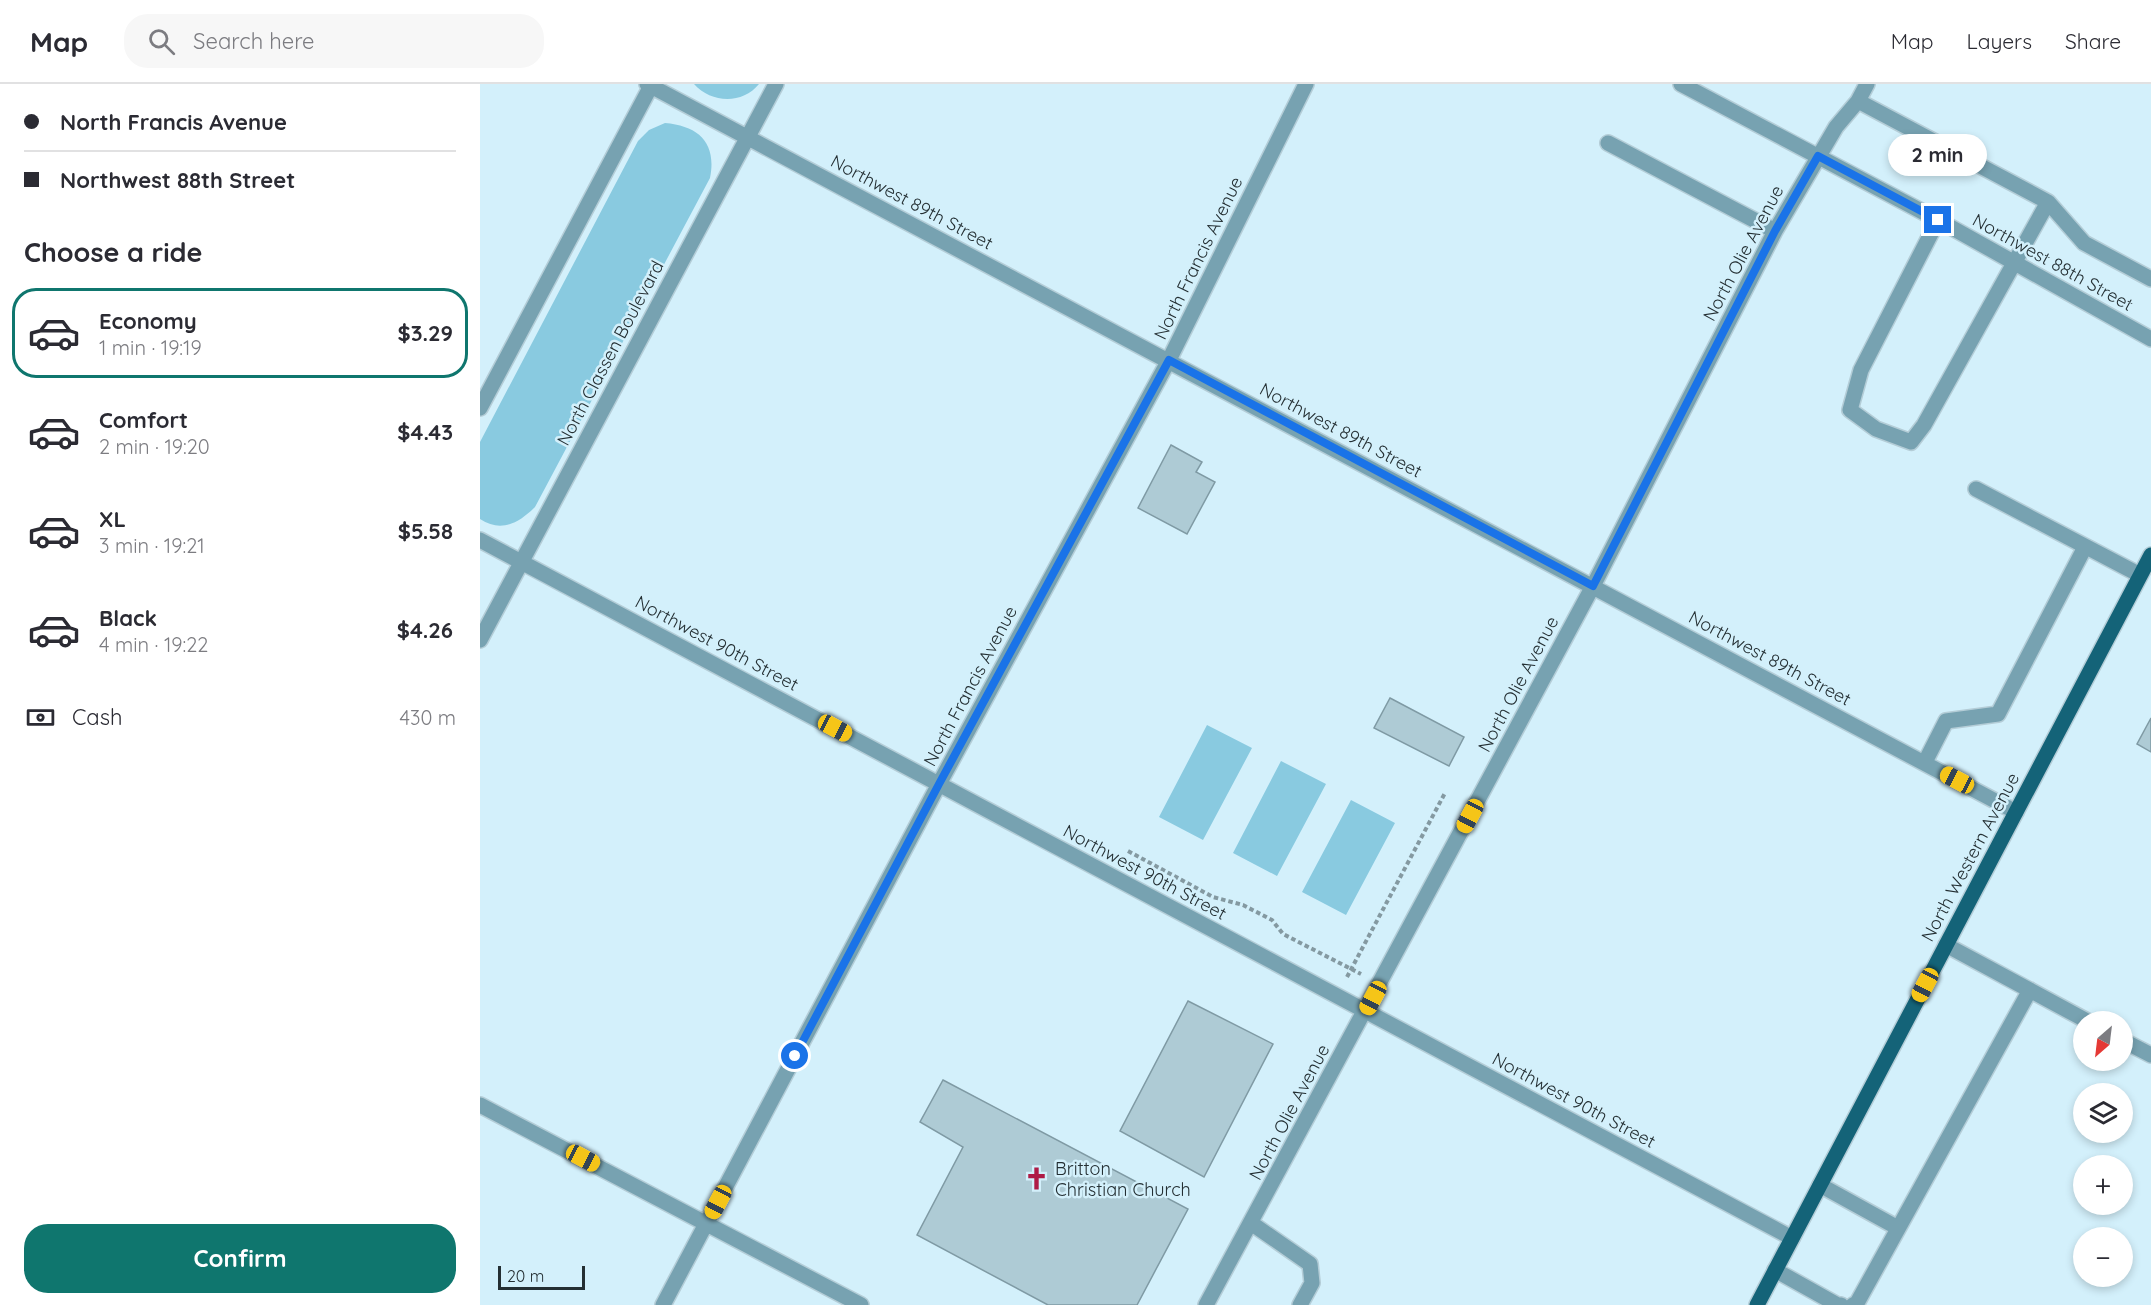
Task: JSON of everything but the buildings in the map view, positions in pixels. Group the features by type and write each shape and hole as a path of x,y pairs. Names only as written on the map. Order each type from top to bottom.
{"main road":[{"name":"North Western Avenue","path":"1757,1305 2151,555"}],"street":[{"name":"North Classen Boulevard","path":"480,640 776,84"},
{"name":"North Francis Avenue","path":"663,1305 939,784 1169,360 1306,84"},
{"name":"Northwest 88th Street","path":"1681,84 1938,220 2151,339"},
{"name":"North Olie Avenue","path":"1206,1305 1593,586 1775,231 1836,127 1858,101 1867,84"},
{"name":"Northwest 89th Street","path":"650,85 2016,812"},
{"path":"480,408 650,85"},
{"path":"1858,101 2048,202 2084,243 2151,279"},
{"path":"1608,143 1775,231"},
{"path":"1938,220 1861,370 1850,410 1876,429 1911,442 1924,425 2048,202"},
{"path":"1976,489 2140,575"},
{"name":"Northwest 90th Street","path":"480,540 1792,1238"},
{"path":"1925,762 1946,721 1998,714 2085,547"},
{"path":"1946,945 2073,1013"},
{"path":"1853,1305 1857,1303 2030,990"},
{"path":"2133,1046 2151,1055"},
{"path":"480,1105 861,1305"},
{"path":"1820,1185 1898,1228"},
{"path":"1251,1223 1310,1264 1312,1283 1300,1305"},
{"path":"1775,1270 1838,1305"}],"path":[{"path":"1337,996 1445,793"},
{"path":"1128,851 1213,897 1244,905 1272,920 1283,934 1380,984"}],"shaded area":[{"path":"694,84 759,84 744,96 726,99 709,95"},
{"path":"665,123 687,128 703,138 711,155 710,178 535,507 516,522 502,526 488,523 480,519 480,442 638,141 649,130"},
{"path":"1207,725 1252,748 1203,840 1159,817"},
{"path":"1281,761 1326,784 1277,876 1233,853"},
{"path":"1351,800 1395,823 1346,915 1302,892"}],"place":[{"name":"Britton Christian Church","path":"1037,1178"}],"route":[{"path":"795,1056 939,784 1169,360 1593,586 1775,231 1818,156 1938,220"}]}
